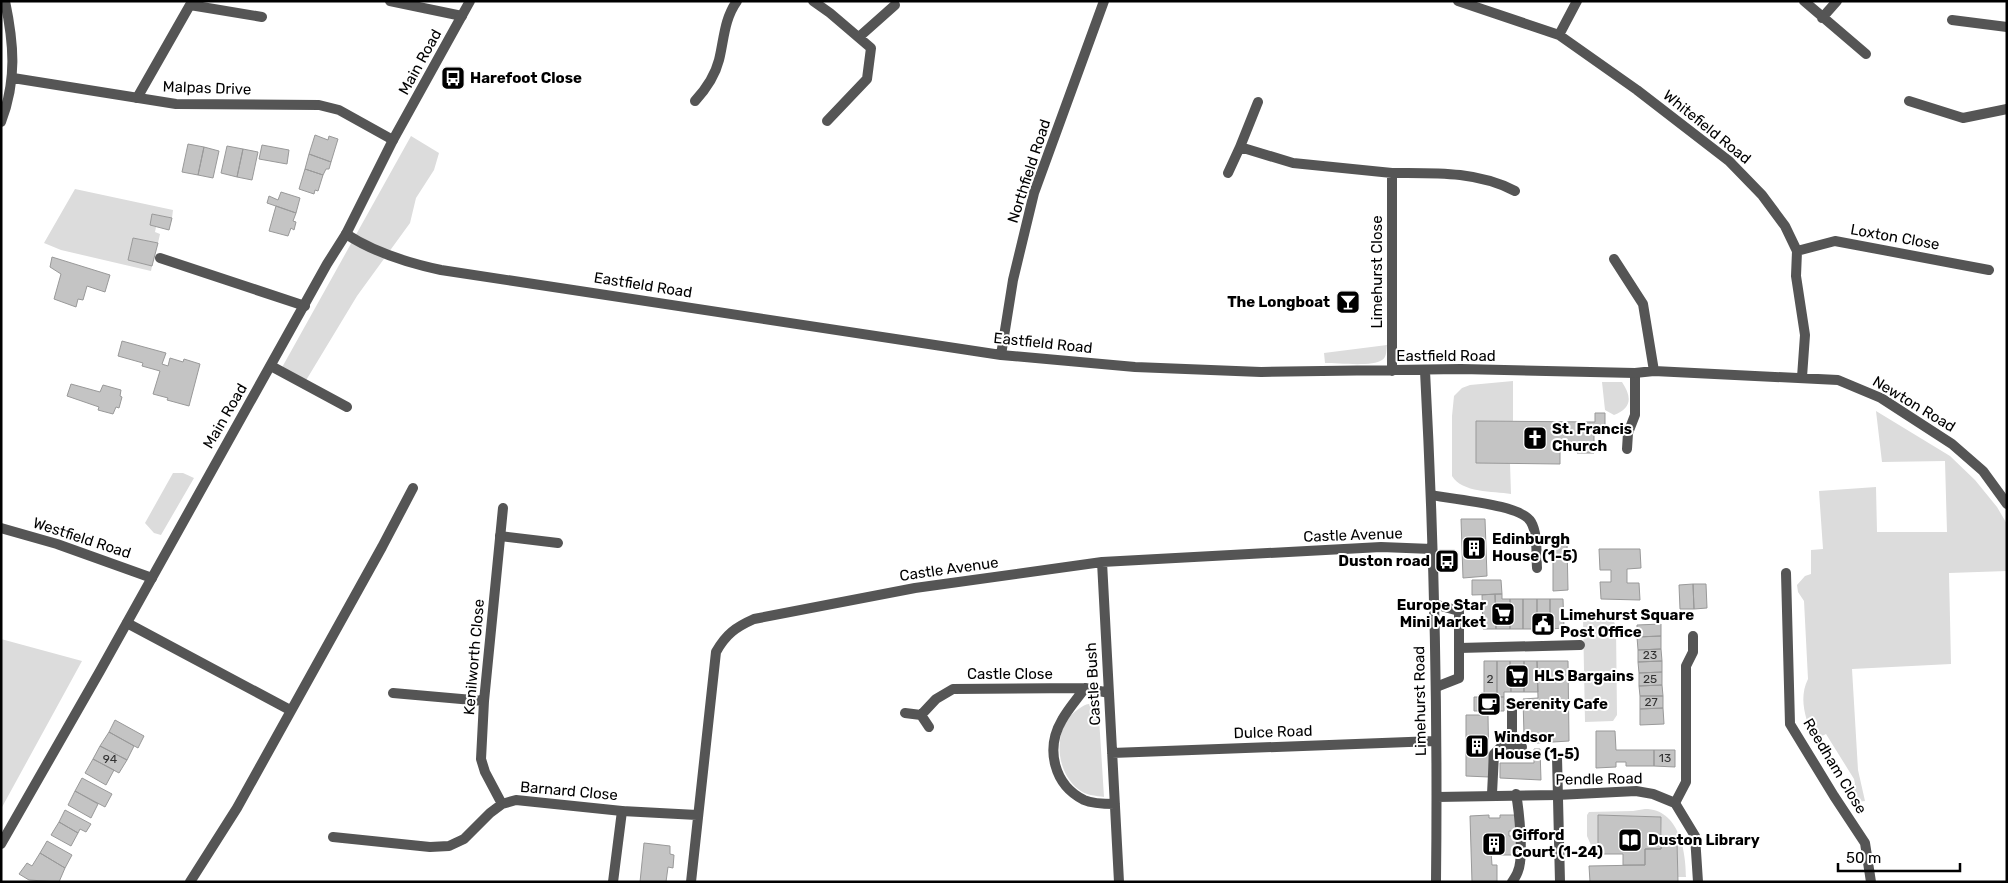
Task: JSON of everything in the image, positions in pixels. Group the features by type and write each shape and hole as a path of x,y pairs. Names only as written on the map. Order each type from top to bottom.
{"street":[{"path":"1,122 13,78 12,38 5,1"},
{"path":"390,1 462,16"},
{"name":"Main Road","path":"1,844 127,623 327,264 346,234 394,140 470,1"},
{"path":"695,101 712,79 718,62 724,26 737,1"},
{"path":"813,1 871,48 867,79 827,120"},
{"name":"Northfield Road","path":"1001,355 1013,280 1034,193 1104,1"},
{"name":"Whitefield Road","path":"1458,1 1558,35 1638,90 1729,161 1762,195 1785,226 1797,251 1796,276 1805,334 1802,377"},
{"path":"1558,35 1578,1"},
{"path":"1804,1 1866,54"},
{"path":"1822,18 1837,1"},
{"path":"137,98 190,5 262,17"},
{"path":"859,37 895,5"},
{"path":"1952,20 2007,27"},
{"name":"Malpas Drive","path":"13,78 176,104 319,105 339,110 394,140"},
{"path":"1909,101 1963,118 2007,109"},
{"path":"1228,173 1258,102"},
{"path":"1240,147 1293,163 1392,173 1436,173 1477,177 1498,183 1515,191"},
{"name":"Limehurst Close","path":"1392,173 1392,371"},
{"name":"Eastfield Road","path":"346,234 357,241 412,264 441,270 1001,355 1135,367 1261,372 1461,369 1635,373 1654,371 1750,376"},
{"name":"Loxton Close","path":"1797,251 1835,242 1989,270"},
{"path":"160,258 305,306"},
{"path":"1614,259 1643,304 1654,371"},
{"path":"271,366 347,407"},
{"name":"Limehurst Road","path":"1425,371 1432,495 1436,687 1436,882"},
{"path":"1628,449 1628,433 1635,415 1635,373"},
{"name":"Newton Road","path":"1750,376 1838,380 1881,398 1910,415 1952,444 1983,471 2007,504"},
{"path":"190,882 237,808 382,547 412,488"},
{"path":"1432,495 1518,511 1531,521 1535,534 1537,568"},
{"name":"Kenilworth Close","path":"502,804 485,772 481,759 484,701 503,508"},
{"name":"Westfield Road","path":"1,528 57,544 152,578"},
{"path":"500,536 558,543"},
{"name":"Castle Avenue","path":"694,881 697,814 716,652 723,638 735,627 754,619 915,588 1102,562 1381,547 1432,549"},
{"name":"Castle Bush","path":"1102,562 1119,882"},
{"name":"Reedham Close","path":"1786,573 1790,724 1865,843 1871,882"},
{"path":"1434,604 1459,611 1459,678 1436,687"},
{"path":"127,623 290,710"},
{"path":"1693,636 1693,652 1686,666 1686,782 1675,803 1695,836 1698,882"},
{"path":"1459,648 1580,646"},
{"name":"Castle Bush","path":"1085,688 1062,720 1055,738 1053,761 1061,779 1073,792 1086,801 1115,804"},
{"name":"Castle Close","path":"921,715 936,699 953,689 1085,688 1108,694"},
{"path":"393,693 484,701"},
{"path":"1492,794 1494,754 1502,747 1517,747 1512,705"},
{"path":"905,713 921,715 929,727"},
{"name":"Dulce Road","path":"1112,753 1435,741"},
{"path":"1557,757 1560,882"},
{"name":"Pendle Road","path":"1437,797 1636,790 1653,794 1675,803"},
{"path":"1512,882 1518,871 1520,859 1519,809 1516,794"},
{"name":"Barnard Close","path":"333,837 430,847 448,846 464,838 502,804 516,800 622,811 697,814"},
{"path":"614,882 622,811"}],"shaded area":[{"path":"411,136 439,153 434,170 416,198 410,223 357,296 305,382 280,371"},
{"path":"75,189 173,210 172,218 152,214 150,225 156,227 155,232 160,234 158,243 133,238 128,260 152,266 151,271 61,250 44,243"},
{"path":"1387,345 1385,357 1378,362 1363,364 1325,363 1324,353"},
{"path":"1513,381 1513,421 1476,422 1476,463 1510,463 1511,494 1463,486 1452,476 1454,396 1462,388 1470,385"},
{"path":"1602,382 1622,382 1629,397 1624,409 1614,415 1605,410"},
{"path":"1876,411 1950,456 1975,480 1997,507 2007,524 2007,571 1949,573 1951,664 1852,669 1858,770 1865,801 1857,802 1849,791 1855,784 1854,779 1826,734 1814,740 1808,725 1803,702 1808,679 1804,601 1798,592 1797,585 1805,576 1811,574 1811,550 1823,549 1819,491 1876,487 1877,532 1947,532 1945,461 1882,462"},
{"path":"173,473 183,473 194,478 161,535 154,533 145,523"},
{"path":"1583,618 1612,618 1616,626 1617,715 1613,721 1585,722"},
{"path":"1,639 82,661 1,809"},
{"path":"1098,702 1104,797 1084,793 1070,781 1064,771 1060,748 1064,725 1071,716 1080,708"},
{"path":"1645,809 1657,811 1666,816 1673,824 1682,844 1686,877 1678,877 1677,842 1662,842 1661,817 1598,815 1598,854 1594,852 1587,836 1587,815 1589,812"}],"building":[{"path":"315,135 328,140 329,136 338,139 331,162 309,154"},
{"path":"188,144 204,147 198,175 182,172"},
{"path":"262,145 289,150 287,164 259,159"},
{"path":"227,146 243,149 237,177 221,173"},
{"path":"204,147 219,151 213,178 198,175"},
{"path":"243,149 258,152 252,180 237,177"},
{"path":"309,154 331,162 329,169 326,169 323,175 305,169"},
{"path":"305,169 323,175 318,191 315,190 314,194 299,189"},
{"path":"281,192 300,198 296,213 267,203 269,196 278,200"},
{"path":"276,206 296,213 293,221 296,222 294,230 291,228 288,236 269,231"},
{"path":"152,214 172,218 169,230 150,225"},
{"path":"133,238 158,243 152,266 128,260"},
{"path":"52,257 110,275 105,292 87,286 83,300 78,299 76,307 54,299 61,274 50,267"},
{"path":"122,341 166,353 162,364 168,366 170,358 183,362 184,359 200,364 189,406 153,394 160,371 142,366 143,363 118,356"},
{"path":"71,384 100,392 103,385 121,390 120,396 122,397 119,408 116,407 113,414 98,410 99,407 67,396"},
{"name":"St. Francis Church","path":"1595,413 1605,413 1605,429 1594,429 1594,453 1577,453 1577,448 1560,447 1560,464 1476,463 1476,421 1595,422"},
{"name":"Edinburgh House (1-5)","path":"1461,519 1485,519 1487,576 1463,578"},
{"path":"1553,543 1567,543 1568,590 1553,591"},
{"path":"1599,549 1640,549 1641,568 1627,569 1627,583 1639,583 1640,600 1601,599 1600,582 1611,582 1611,570 1600,570"},
{"path":"1472,580 1501,580 1502,594 1472,595"},
{"path":"1693,584 1694,609 1680,609 1679,585"},
{"path":"1693,584 1706,584 1707,608 1694,609"},
{"path":"1495,594 1496,629 1483,629 1482,595"},
{"name":"Europe Star Mini Market","path":"1495,594 1502,594 1502,599 1510,599 1510,629 1496,629"},
{"path":"1510,599 1523,599 1523,629 1510,629"},
{"path":"1523,599 1537,599 1537,629 1523,629"},
{"path":"1537,599 1550,599 1550,629 1537,629"},
{"path":"1550,599 1563,599 1564,628 1550,629"},
{"path":"1661,624 1661,636 1637,637 1637,625"},
{"path":"1661,636 1661,649 1638,650 1637,637"},
{"path":"1661,649 1662,661 1638,662 1638,650"},
{"path":"1484,661 1497,661 1497,697 1484,697"},
{"path":"1497,661 1510,661 1511,692 1504,692 1504,697 1497,697"},
{"name":"HLS Bargains","path":"1510,661 1524,661 1524,692 1511,692"},
{"path":"1524,661 1537,661 1538,692 1524,692"},
{"path":"1537,661 1568,661 1569,741 1537,743 1537,734 1524,735 1523,699 1538,698"},
{"path":"1662,661 1662,672 1639,673 1638,662"},
{"path":"1662,672 1662,685 1639,686 1639,673"},
{"path":"1662,685 1663,696 1640,696 1639,686"},
{"path":"1640,696 1663,696 1663,708 1640,709"},
{"name":"Serenity Cafe","path":"1474,697 1504,697 1504,711 1474,711"},
{"path":"1663,708 1664,724 1640,725 1640,709"},
{"name":"Windsor House (1-5)","path":"1466,715 1488,715 1489,777 1466,776"},
{"path":"115,720 144,736 138,748 109,732"},
{"path":"1596,731 1615,731 1616,750 1654,750 1654,766 1626,766 1626,762 1616,762 1616,767 1596,768"},
{"path":"109,732 134,746 127,760 100,746"},
{"path":"100,746 127,760 119,773 93,759"},
{"path":"1534,749 1540,749 1541,780 1500,778 1500,763 1534,763"},
{"path":"1654,750 1675,750 1675,767 1654,766"},
{"path":"93,759 114,770 106,785 85,773"},
{"path":"82,778 112,794 105,807 75,791"},
{"path":"75,791 98,804 91,818 68,805"},
{"path":"65,810 91,824 86,832 80,829 78,833 59,822"},
{"name":"Gifford Court (1-24)","path":"1489,815 1489,818 1500,818 1500,815 1516,815 1516,831 1509,831 1509,836 1517,836 1518,855 1501,855 1501,851 1491,851 1492,865 1497,865 1497,882 1472,882 1470,816"},
{"name":"Duston Library","path":"1598,815 1661,817 1661,849 1645,849 1645,865 1623,865 1623,854 1598,854"},
{"path":"59,822 78,833 71,846 51,835"},
{"path":"47,841 72,855 65,868 40,853"},
{"path":"1662,842 1677,842 1678,882 1590,882 1589,866 1645,865 1645,849 1661,849"},
{"path":"644,843 670,846 670,854 674,855 673,868 668,867 666,882 640,882"},
{"path":"40,853 65,868 59,882 29,880 19,874 27,863 32,866"}],"place":[{"name":"Harefoot Close","path":"453,78"},
{"name":"The Longboat","path":"1348,302"},
{"name":"St. Francis Church","path":"1535,438"},
{"name":"Edinburgh House (1-5)","path":"1474,548"},
{"name":"Duston road","path":"1447,561"},
{"name":"Europe Star Mini Market","path":"1503,614"},
{"name":"Limehurst Square Post Office","path":"1543,624"},
{"name":"HLS Bargains","path":"1517,676"},
{"name":"Serenity Cafe","path":"1489,704"},
{"name":"Windsor House (1-5)","path":"1477,746"},
{"name":"Duston Library","path":"1630,840"},
{"name":"Gifford Court (1-24)","path":"1494,844"}]}
